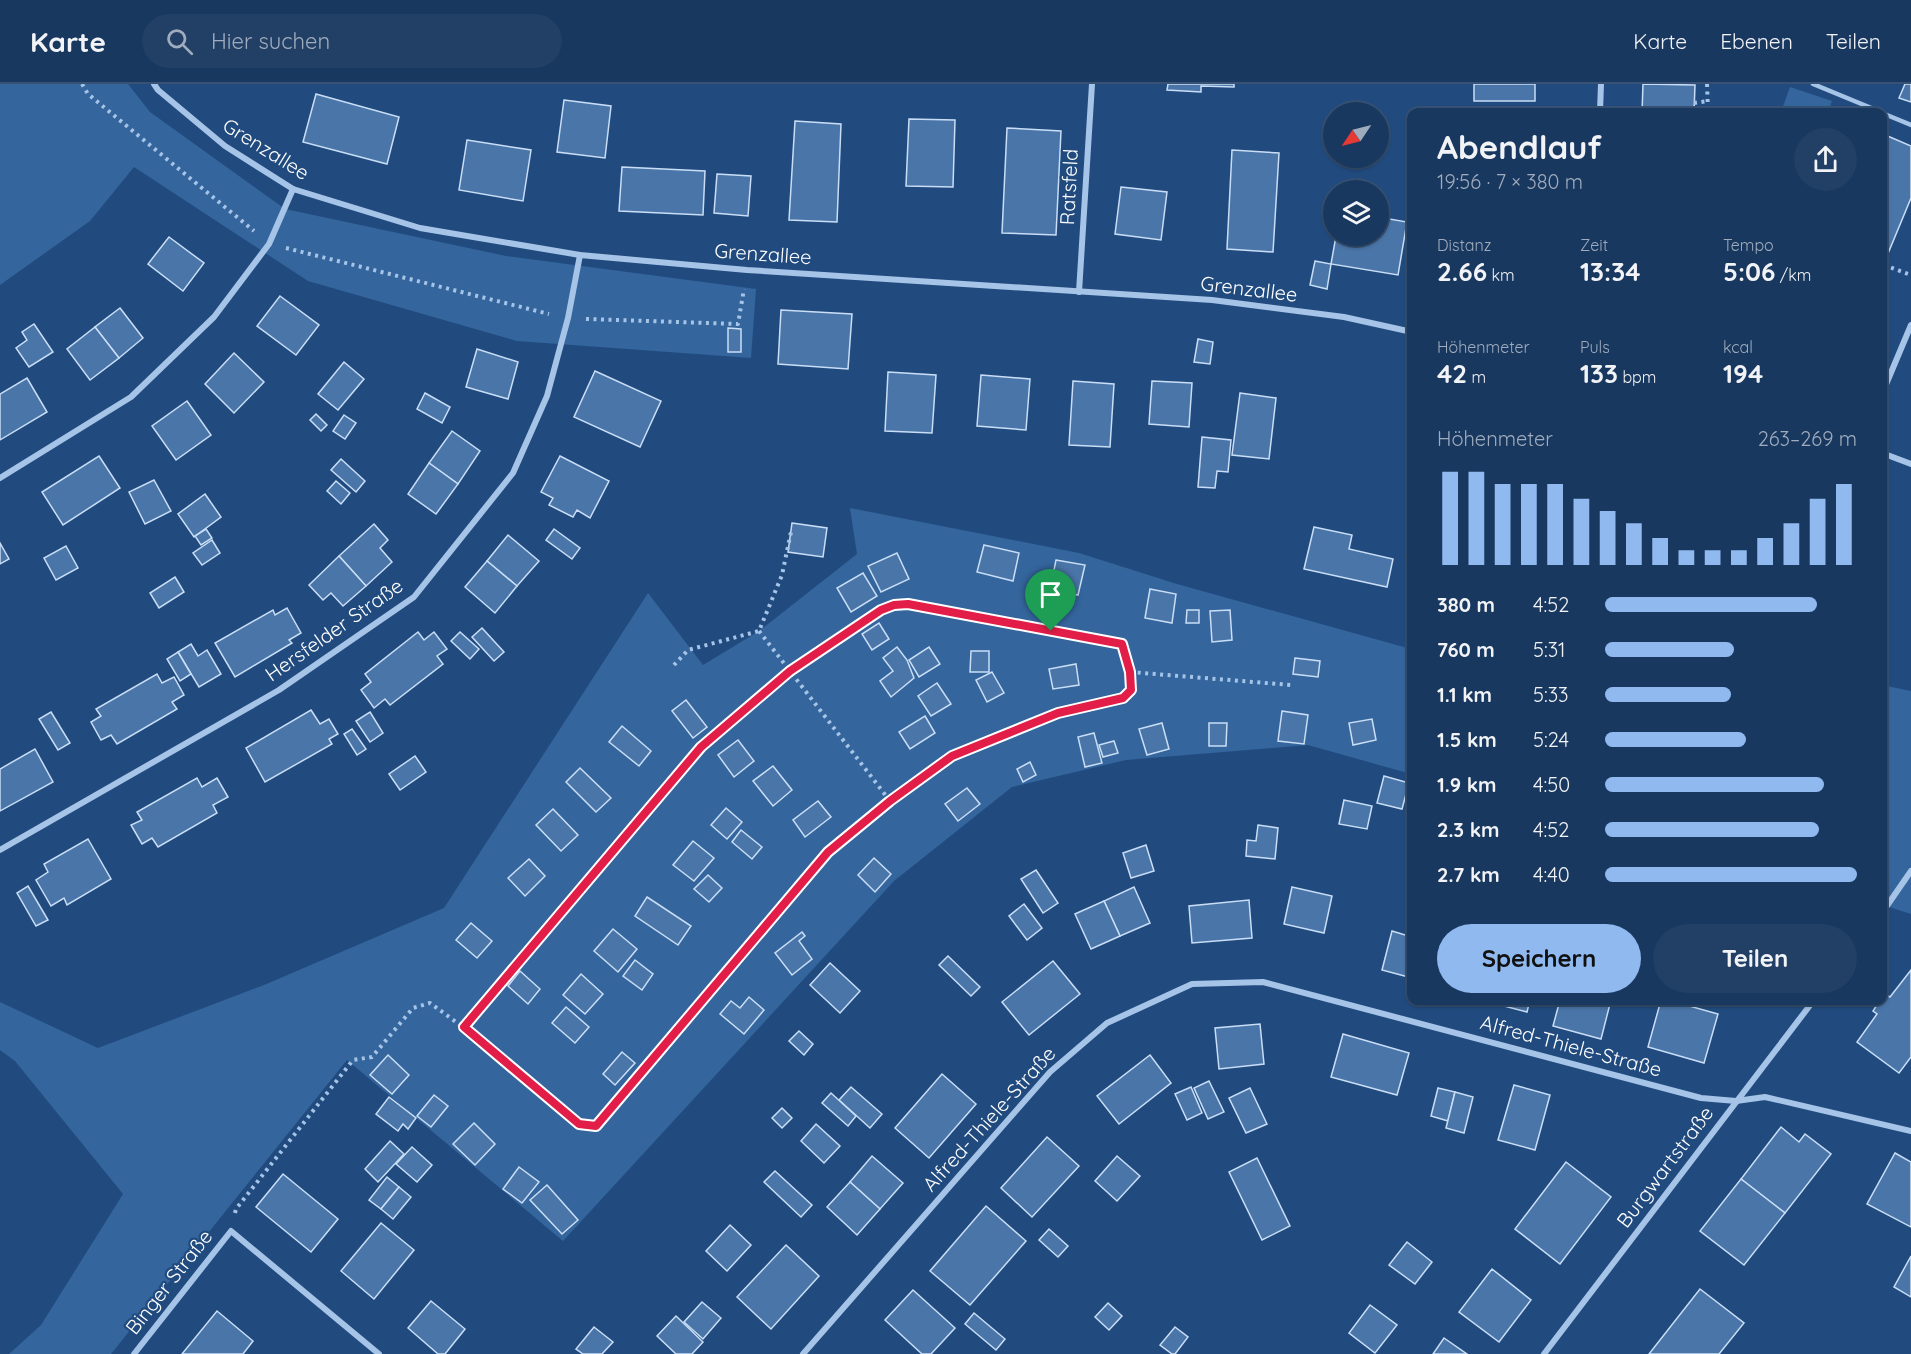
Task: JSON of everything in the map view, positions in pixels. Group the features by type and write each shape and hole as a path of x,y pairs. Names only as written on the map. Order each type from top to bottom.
{"street":[{"name":"Grenzallee","path":"154,84 225,146 293,189 420,228 580,255 747,270 1212,300 1344,317 1407,331"},
{"name":"Ratsfeld","path":"1079,292 1092,84"},
{"path":"1600,108 1601,84"},
{"path":"0,478 131,397 214,317 269,244 293,189"},
{"name":"Hersfelder Straße","path":"0,850 279,690 414,597 513,473 547,396 568,318 580,255"},
{"path":"1887,382 1911,325"},
{"path":"1887,455 1911,464"},
{"path":"1887,907 1911,871"},
{"name":"Alfred-Thiele-Straße","path":"803,1354 1050,1072 1107,1023 1192,984 1263,982 1701,1098 1736,1101 1765,1097 1911,1131"},
{"name":"Burgwartstraße","path":"1544,1354 1810,1005"},
{"path":"231,1231 379,1354"},
{"name":"Binger Straße","path":"134,1354 231,1231"}],"lane":[{"path":"1813,84 1870,108"},
{"path":"1887,115 1911,125"}],"path":[{"path":"82,84 88,94 269,244 568,318 738,324 747,270"},
{"path":"1707,84 1708,108"},
{"path":"1694,103 1708,101"},
{"path":"1887,266 1911,275"},
{"path":"759,632 782,575 791,532"},
{"path":"231,1231 236,1209 353,1060 372,1058 412,1008 430,1003 464,1027 579,1124 596,1126 828,852 890,801 952,756 1058,713 1123,698 1131,690 1130,672 1122,644 908,604 894,605 881,610 790,671 701,747 464,1027"},
{"path":"674,664 688,650 759,632"},
{"path":"759,632 890,801"},
{"path":"1130,672 1291,685"}],"shaded area":[{"path":"0,84 128,84 150,112 285,209 506,256 756,289 751,358 517,341 308,281 134,167 90,221 0,285"},
{"path":"1790,87 1832,101 1829,108 1782,108"},
{"path":"850,508 1079,553 1177,584 1407,648 1407,773 1308,745 1126,760 1012,787 894,881 563,1241 347,1060 111,1354 9,1354 41,1325 123,1194 15,1061 0,1050 0,1002 98,1048 264,985 444,908 648,593 703,665 759,631 857,554"},
{"path":"1887,686 1911,691 1911,914 1887,906"}],"building":[{"path":"1168,84 1234,84 1234,87 1201,86 1201,92 1167,90"},
{"path":"1474,84 1535,84 1535,101 1474,101"},
{"path":"1643,84 1695,85 1694,108 1642,108"},
{"path":"1905,84 1911,84 1911,102 1899,98"},
{"path":"316,94 399,117 387,164 303,142"},
{"path":"564,100 611,106 605,158 557,152"},
{"path":"909,119 955,120 953,187 906,186"},
{"path":"795,121 841,124 837,222 789,220"},
{"path":"1007,128 1061,131 1056,235 1002,233"},
{"path":"1887,136 1911,146 1911,198 1887,256"},
{"path":"467,140 531,150 523,201 459,190"},
{"path":"1232,150 1279,153 1273,252 1227,249"},
{"path":"622,167 705,171 703,215 619,211"},
{"path":"717,174 751,176 748,216 714,213"},
{"path":"1121,187 1167,192 1161,240 1115,234"},
{"path":"1389,219 1407,222 1398,275 1331,264 1334,246 1389,246"},
{"path":"169,237 204,263 183,291 148,264"},
{"path":"1315,261 1331,264 1327,289 1310,285"},
{"path":"280,296 319,325 296,355 257,326"},
{"path":"120,308 143,338 119,358 95,327"},
{"path":"781,310 852,314 848,369 778,364"},
{"path":"34,324 53,352 29,367 16,348 27,340 22,332"},
{"path":"95,327 119,358 90,380 67,349"},
{"path":"728,328 741,329 741,352 728,352"},
{"path":"1198,339 1213,342 1210,364 1194,362"},
{"path":"477,349 518,362 508,399 466,387"},
{"path":"234,353 264,382 234,413 205,384"},
{"path":"344,362 364,379 338,410 318,394"},
{"path":"595,371 661,401 640,447 574,417"},
{"path":"888,372 936,375 932,433 885,431"},
{"path":"981,375 1030,379 1026,430 977,426"},
{"path":"27,378 47,412 0,440 0,394"},
{"path":"1073,381 1114,384 1110,447 1069,445"},
{"path":"1152,381 1192,383 1189,427 1149,424"},
{"path":"425,393 450,407 442,423 417,409"},
{"path":"1240,393 1276,398 1269,459 1232,455"},
{"path":"187,401 211,435 176,460 152,426"},
{"path":"316,414 327,425 321,431 310,420"},
{"path":"344,415 356,423 345,439 333,431"},
{"path":"452,431 480,451 458,484 429,463"},
{"path":"1202,437 1231,440 1228,472 1217,471 1215,488 1198,487"},
{"path":"99,456 120,488 63,525 42,492"},
{"path":"560,456 609,481 590,518 577,510 573,517 549,505 553,498 541,492"},
{"path":"341,459 365,481 356,492 331,470"},
{"path":"429,463 458,484 436,514 408,494"},
{"path":"154,480 171,511 145,524 129,492"},
{"path":"336,481 350,493 341,504 327,491"},
{"path":"205,494 221,517 194,537 178,514"},
{"path":"792,523 827,528 823,557 788,552"},
{"path":"374,524 388,540 380,548 392,562 366,586 339,556"},
{"path":"1314,527 1352,535 1349,549 1393,559 1387,587 1304,569"},
{"path":"206,529 212,538 201,545 195,536"},
{"path":"554,529 580,548 572,559 546,540"},
{"path":"508,535 539,561 517,586 487,561"},
{"path":"212,540 220,553 202,565 193,553"},
{"path":"0,543 9,559 0,564"},
{"path":"984,545 1019,553 1013,581 977,572"},
{"path":"66,546 78,568 56,580 44,558"},
{"path":"897,553 909,579 881,592 868,566"},
{"path":"339,556 366,586 343,606 331,593 323,600 309,585"},
{"path":"1056,560 1085,565 1078,595 1050,589"},
{"path":"487,561 517,586 495,613 465,587"},
{"path":"863,573 877,596 851,612 837,588"},
{"path":"175,577 184,592 159,608 150,593"},
{"path":"1150,589 1176,594 1172,623 1145,618"},
{"path":"287,608 301,633 289,640 292,643 235,677 215,643 273,610 275,615"},
{"path":"1187,610 1199,610 1199,623 1186,623"},
{"path":"1230,610 1232,640 1212,642 1210,611"},
{"path":"879,623 889,639 872,650 862,634"},
{"path":"482,628 504,652 494,661 472,637"},
{"path":"418,632 424,640 434,632 447,649 437,656 443,664 390,705 385,699 374,708 361,690 371,682 365,674"},
{"path":"460,632 479,649 470,659 451,641"},
{"path":"191,644 198,656 207,650 221,674 199,687 178,652"},
{"path":"897,647 907,660 914,678 891,697 880,681 893,671 883,658"},
{"path":"929,647 940,664 919,677 909,660"},
{"path":"971,651 989,651 989,672 970,672"},
{"path":"178,652 191,674 180,681 167,659"},
{"path":"1295,658 1320,661 1318,677 1293,674"},
{"path":"1076,664 1079,685 1053,689 1049,669"},
{"path":"992,672 1004,693 987,702 976,680"},
{"path":"157,674 162,683 174,677 184,695 172,702 177,709 117,744 111,735 101,740 91,722 101,716 96,709"},
{"path":"937,683 951,704 931,716 918,696"},
{"path":"686,700 707,727 693,738 672,711"},
{"path":"311,710 320,724 329,719 338,734 329,739 332,744 265,782 246,748"},
{"path":"1282,711 1308,715 1304,744 1278,741"},
{"path":"51,712 70,743 58,750 39,719"},
{"path":"370,712 383,733 370,742 356,721"},
{"path":"925,716 935,733 910,749 899,732"},
{"path":"1372,719 1376,740 1353,745 1349,723"},
{"path":"1162,723 1169,749 1147,755 1139,729"},
{"path":"1209,723 1227,723 1226,746 1209,746"},
{"path":"622,726 651,751 639,766 609,742"},
{"path":"352,729 366,749 357,755 344,734"},
{"path":"1094,733 1102,763 1085,767 1078,737"},
{"path":"738,740 754,761 734,777 718,755"},
{"path":"1114,741 1118,753 1103,757 1099,745"},
{"path":"35,749 53,782 0,811 0,769"},
{"path":"415,756 426,772 400,790 389,774"},
{"path":"1030,762 1036,775 1023,782 1017,769"},
{"path":"773,766 792,790 773,806 753,781"},
{"path":"580,768 611,798 596,812 566,782"},
{"path":"1384,776 1407,782 1402,809 1377,803"},
{"path":"197,778 202,787 217,778 228,797 213,805 217,813 158,847 152,838 142,844 131,825 142,820 137,812"},
{"path":"967,788 980,804 958,821 945,804"},
{"path":"1344,800 1372,806 1367,829 1339,824"},
{"path":"818,801 831,817 805,837 793,820"},
{"path":"726,808 742,822 727,839 711,825"},
{"path":"553,809 578,835 561,851 536,825"},
{"path":"1258,825 1278,828 1275,859 1246,856 1247,840 1256,841"},
{"path":"741,830 762,847 752,859 732,842"},
{"path":"88,839 111,879 67,905 64,898 51,906 36,880 48,872 44,864"},
{"path":"693,841 714,858 694,881 673,865"},
{"path":"1146,845 1154,871 1131,878 1123,853"},
{"path":"874,858 891,874 875,892 858,875"},
{"path":"529,859 545,876 525,896 508,878"},
{"path":"1036,870 1058,903 1043,913 1021,879"},
{"path":"708,875 722,888 709,902 694,889"},
{"path":"28,886 48,920 36,926 17,893"},
{"path":"1134,887 1150,923 1120,936 1104,901"},
{"path":"1292,887 1332,896 1324,933 1284,924"},
{"path":"647,897 691,926 678,945 635,916"},
{"path":"1249,900 1252,938 1192,943 1189,906"},
{"path":"1104,901 1120,936 1091,949 1075,914"},
{"path":"1024,904 1042,928 1027,940 1009,916"},
{"path":"471,923 492,941 477,958 456,940"},
{"path":"613,929 637,949 618,972 594,951"},
{"path":"1392,931 1407,936 1407,977 1382,970"},
{"path":"802,932 805,936 799,941 812,959 792,975 775,953"},
{"path":"948,956 980,987 971,996 939,965"},
{"path":"635,960 653,974 642,990 623,976"},
{"path":"1053,961 1080,994 1029,1035 1002,1002"},
{"path":"830,963 860,991 840,1013 810,985"},
{"path":"1911,970 1911,1057 1899,1073 1857,1042 1877,1014 1873,1011 1877,1005 1887,1005 1887,995 1890,997"},
{"path":"520,971 540,989 528,1004 508,986"},
{"path":"581,974 603,994 585,1014 563,995"},
{"path":"749,997 764,1010 744,1034 720,1014 731,1001 740,1008"},
{"path":"1500,1005 1529,1005 1527,1012"},
{"path":"1559,1005 1610,1005 1601,1039 1553,1026"},
{"path":"1660,1005 1686,1005 1718,1014 1704,1063 1648,1047"},
{"path":"566,1007 589,1027 575,1043 552,1023"},
{"path":"1260,1024 1264,1064 1219,1069 1215,1028"},
{"path":"799,1031 813,1044 804,1055 789,1041"},
{"path":"1343,1034 1409,1053 1397,1095 1331,1077"},
{"path":"622,1052 635,1063 615,1085 603,1074"},
{"path":"388,1055 409,1075 392,1094 370,1075"},
{"path":"1150,1055 1171,1083 1119,1124 1097,1096"},
{"path":"942,1074 976,1104 929,1158 895,1128"},
{"path":"1209,1081 1224,1112 1208,1119 1194,1088"},
{"path":"1514,1085 1550,1095 1535,1150 1498,1140"},
{"path":"851,1087 882,1114 870,1128 839,1100"},
{"path":"1191,1087 1202,1113 1187,1120 1175,1094"},
{"path":"1250,1088 1267,1124 1246,1133 1229,1098"},
{"path":"1438,1088 1455,1092 1448,1121 1431,1116"},
{"path":"1455,1092 1473,1097 1464,1133 1446,1128"},
{"path":"831,1093 856,1116 848,1126 822,1103"},
{"path":"434,1095 448,1106 431,1127 417,1116"},
{"path":"389,1097 416,1118 408,1129 403,1124 398,1131 376,1114"},
{"path":"782,1108 792,1118 782,1128 772,1118"},
{"path":"474,1123 495,1144 475,1165 453,1144"},
{"path":"816,1124 840,1146 824,1163 801,1141"},
{"path":"1781,1127 1799,1142 1805,1134 1831,1154 1785,1213 1741,1179"},
{"path":"1047,1137 1079,1166 1032,1217 1001,1188"},
{"path":"390,1141 404,1154 378,1182 365,1169"},
{"path":"412,1147 432,1165 417,1182 396,1164"},
{"path":"1895,1153 1911,1162 1911,1227 1867,1204"},
{"path":"872,1156 903,1183 880,1209 850,1182"},
{"path":"1117,1156 1140,1176 1117,1201 1095,1181"},
{"path":"1257,1158 1290,1226 1262,1240 1229,1172"},
{"path":"1566,1162 1611,1197 1560,1264 1515,1229"},
{"path":"519,1167 539,1182 522,1203 503,1189"},
{"path":"775,1171 812,1205 801,1217 764,1182"},
{"path":"283,1174 338,1219 311,1252 256,1207"},
{"path":"387,1177 399,1187 381,1209 369,1200"},
{"path":"1741,1179 1785,1213 1744,1265 1700,1231"},
{"path":"850,1182 880,1209 857,1235 827,1207"},
{"path":"547,1185 578,1220 562,1234 530,1200"},
{"path":"399,1187 411,1197 393,1219 381,1209"},
{"path":"986,1206 1026,1241 970,1305 930,1271"},
{"path":"381,1223 414,1250 374,1299 341,1271"},
{"path":"730,1225 751,1245 727,1271 706,1251"},
{"path":"1049,1229 1068,1246 1058,1257 1039,1240"},
{"path":"1407,1242 1432,1262 1415,1284 1389,1265"},
{"path":"786,1245 819,1276 771,1329 737,1297"},
{"path":"1911,1256 1911,1297 1894,1287"},
{"path":"1492,1269 1531,1300 1499,1342 1459,1312"},
{"path":"1700,1289 1744,1323 1719,1354 1649,1354"},
{"path":"913,1290 955,1328 931,1354 922,1354 885,1320"},
{"path":"431,1301 465,1329 445,1354 438,1354 408,1328"},
{"path":"702,1302 721,1318 703,1339 684,1322"},
{"path":"1108,1303 1122,1316 1109,1330 1095,1317"},
{"path":"1370,1305 1397,1325 1375,1353 1349,1333"},
{"path":"217,1311 253,1341 243,1354 182,1354"},
{"path":"974,1313 1005,1339 996,1350 965,1324"},
{"path":"676,1316 703,1342 692,1354 676,1354 657,1336"},
{"path":"594,1327 613,1342 602,1354 583,1354 576,1349"},
{"path":"1175,1327 1188,1337 1175,1354 1172,1354 1160,1345"},
{"path":"1444,1338 1467,1354 1433,1354"}],"route":[{"path":"908,604 1051,631 1122,644 1130,672 1131,690 1123,698 1058,713 952,756 890,801 828,852 596,1126 579,1124 464,1027 701,747 790,671 881,610 894,605 908,604"}]}
